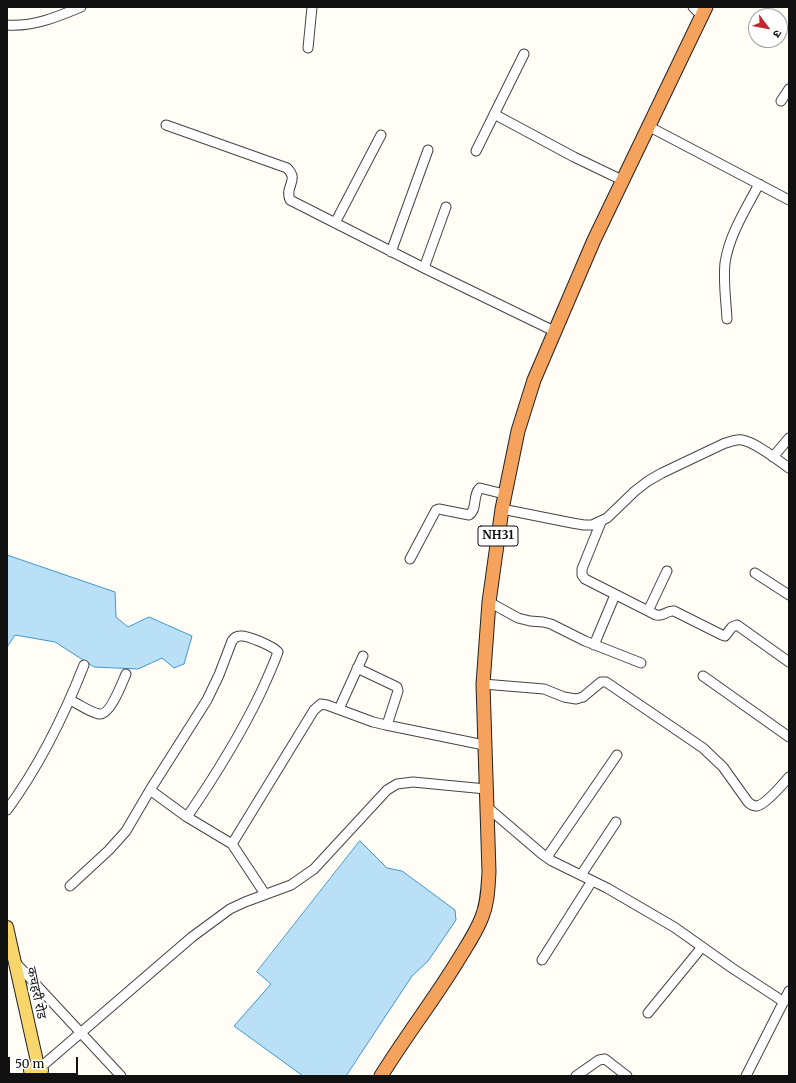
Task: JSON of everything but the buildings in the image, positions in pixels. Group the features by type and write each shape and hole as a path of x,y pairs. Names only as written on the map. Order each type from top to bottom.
{"highway":[{"name":"NH31","path":"381,1076 398,1048 448,976 475,932 482,916 488,892 489,872 483,684 489,602 504,494 518,431 534,380 554,331 622,180 648,126 662,102 704,12"}],"main road":[{"name":"कचहरी रोड","path":"7,929 38,1071"}],"street":[{"path":"7,25 30,25 51,19 81,7"},
{"path":"308,48 312,7"},
{"path":"693,7 704,12"},
{"path":"476,151 524,54"},
{"path":"781,101 789,89"},
{"path":"494,114 574,157 622,180"},
{"path":"166,125 287,168 292,172 293,177 288,195 290,200 391,252 554,331"},
{"path":"648,126 789,200"},
{"path":"335,223 381,135"},
{"path":"391,252 428,150"},
{"path":"727,319 724,277 728,251 735,230 759,184"},
{"path":"424,268 446,207"},
{"path":"773,457 789,438"},
{"path":"502,509 584,525 592,525 607,518 635,491 662,473 723,444 741,440 750,442 789,468"},
{"path":"410,559 436,510 439,509 469,515 473,510 476,492 480,488 504,494"},
{"path":"601,522 582,569 582,575 585,579 660,616 671,610 725,636 734,625 737,625 789,662"},
{"path":"648,611 667,571"},
{"path":"755,573 789,595"},
{"path":"594,645 615,595"},
{"path":"489,602 518,618 551,624 594,645 641,663"},
{"path":"70,886 118,841 207,700 235,637 241,636 275,649 278,652 276,657 240,735 188,817"},
{"path":"339,709 363,656"},
{"path":"7,810 41,758 70,700 84,665"},
{"path":"357,668 397,687 398,691 387,725"},
{"path":"70,700 93,712 100,714 104,713 112,703 126,674"},
{"path":"703,676 789,736"},
{"path":"483,684 544,688 564,697 576,699 589,693 601,682 606,682 703,748 723,767 748,802 752,805 758,806 764,802 789,777"},
{"path":"232,844 314,710 321,704 328,705 373,722 484,745"},
{"path":"547,857 617,755"},
{"path":"38,1071 81,1032 214,920 230,909 291,885 314,869 387,790 397,784 413,782 486,789"},
{"path":"150,790 188,817 232,844 265,894"},
{"path":"487,807 547,857 617,893 674,927 784,1002"},
{"path":"581,875 616,822"},
{"path":"542,960 592,881"},
{"path":"648,1013 702,947"},
{"path":"15,962 122,1076"},
{"path":"746,1076 789,991"},
{"path":"576,1076 599,1060 605,1060 627,1076"}],"water":[{"path":"7,555 115,592 116,617 128,627 149,617 192,636 184,664 174,668 162,658 138,669 94,667 55,642 15,635 7,647"},
{"path":"360,841 387,868 402,871 455,910 456,920 428,961 412,976 346,1076 303,1076 234,1026 271,984 257,972"}]}
